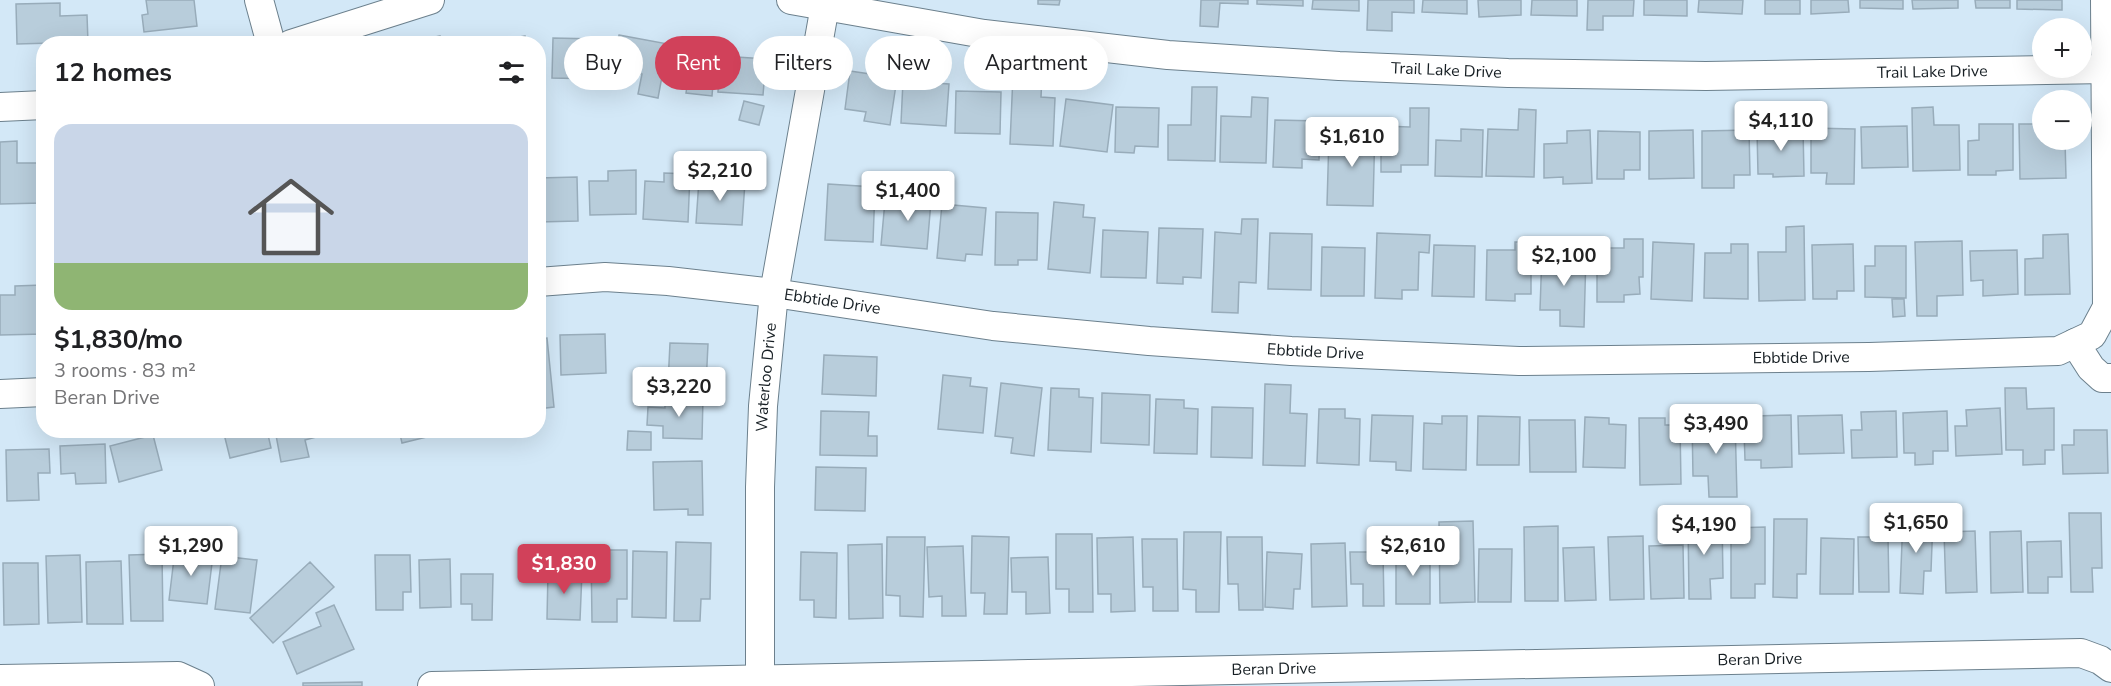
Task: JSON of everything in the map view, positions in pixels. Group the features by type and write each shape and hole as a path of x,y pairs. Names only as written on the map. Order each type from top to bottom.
{"street":[{"path":"259,0 269,36"},
{"path":"316,36 430,0"},
{"name":"Trail Lake Drive","path":"791,0 825,2 984,34 1168,55 1339,66 1508,73 1706,76 2107,69"},
{"path":"2105,0 2108,307 2095,330 2091,368 2102,378 2111,378"},
{"name":"Waterloo Drive","path":"760,683 760,487 763,406 774,293 825,2"},
{"path":"0,107 36,105"},
{"name":"Ebbtide Drive","path":"546,281 604,277 668,281 774,293 993,326 1149,341 1291,351 1519,361 1940,355 2058,351 2095,330"},
{"path":"0,394 36,392"},
{"name":"Beran Drive","path":"432,686 760,683 2081,653 2100,660 2111,668"},
{"path":"0,680 178,676 200,686"}],"building":[{"path":"146,0 194,0 197,26 144,32 142,15 148,14"},
{"path":"1038,0 1060,0 1059,5 1038,4"},
{"path":"1201,0 1248,0 1248,4 1220,3 1218,27 1200,26"},
{"path":"1257,0 1303,0 1303,6 1257,4"},
{"path":"1313,0 1359,0 1359,11 1312,9"},
{"path":"1368,0 1414,0 1414,13 1392,12 1392,31 1367,30"},
{"path":"1423,0 1467,0 1467,14 1422,12"},
{"path":"1478,0 1521,0 1521,15 1479,17"},
{"path":"1532,0 1577,0 1577,16 1531,15"},
{"path":"1588,0 1634,0 1633,16 1603,16 1603,30 1587,30"},
{"path":"1644,0 1687,0 1687,16 1644,15"},
{"path":"1699,0 1743,0 1742,14 1698,12"},
{"path":"1765,0 1800,0 1800,14 1765,14"},
{"path":"1811,0 1848,0 1849,12 1811,14"},
{"path":"1860,0 1903,0 1903,9 1860,8"},
{"path":"1912,0 1958,0 1958,8 1913,9"},
{"path":"1975,0 2010,0 2010,8 1976,8"},
{"path":"2017,0 2062,0 2062,10 2017,9"},
{"path":"60,3 60,16 87,15 88,36 36,36 36,43 17,44 16,4"},
{"path":"553,38 564,38 564,78 552,78"},
{"path":"643,39 655,42 655,90 659,90 658,98 638,94 639,90 643,90"},
{"path":"741,57 753,58 753,90 763,90 763,95 718,92 718,90 741,90"},
{"path":"853,71 865,73 865,90 895,90 890,125 864,121 866,112 845,109 848,90 853,90"},
{"path":"1192,87 1217,87 1215,161 1168,160 1168,125 1191,125"},
{"path":"686,90 713,90 712,96 686,93"},
{"path":"903,90 949,90 946,126 901,123"},
{"path":"1012,90 1041,90 1041,97 1055,98 1053,146 1010,144"},
{"path":"956,91 1001,92 1000,134 955,133"},
{"path":"1252,97 1268,98 1266,163 1220,162 1221,116 1251,117"},
{"path":"1066,99 1113,105 1107,152 1060,146"},
{"path":"744,101 764,106 759,125 739,120"},
{"path":"1116,107 1159,108 1158,147 1135,146 1134,153 1115,152"},
{"path":"1933,107 1934,125 1959,125 1960,170 1913,171 1912,108"},
{"path":"1410,108 1429,108 1428,165 1401,165 1401,172 1381,172 1381,126 1410,127"},
{"path":"1519,109 1536,110 1534,177 1486,176 1488,129 1518,130"},
{"path":"1275,120 1320,121 1319,160 1302,159 1302,168 1273,167"},
{"path":"1979,124 2013,124 2013,170 1996,171 1996,175 1968,175 1968,141 1979,140"},
{"path":"2019,124 2032,124 2032,150 2065,150 2066,178 2020,179"},
{"path":"1354,126 1375,126 1373,206 1327,205 1329,136 1354,137"},
{"path":"1907,126 1908,167 1862,168 1861,127"},
{"path":"1803,128 1804,176 1773,177 1773,174 1758,174 1757,130"},
{"path":"1811,128 1855,129 1854,184 1826,184 1827,173 1811,173"},
{"path":"1461,129 1483,130 1482,177 1435,176 1436,140 1461,141"},
{"path":"1590,130 1592,183 1563,184 1563,177 1544,178 1544,144 1567,143 1567,131"},
{"path":"1693,130 1694,178 1649,179 1649,131"},
{"path":"1749,130 1750,175 1734,175 1734,188 1702,188 1702,131"},
{"path":"1598,131 1640,132 1640,170 1624,170 1624,179 1597,179"},
{"path":"17,141 17,163 36,163 36,203 0,204 0,142"},
{"path":"636,170 636,214 590,215 589,181 608,181 608,171"},
{"path":"664,173 690,174 688,222 643,219 645,181 664,182"},
{"path":"577,177 578,221 546,222 546,178"},
{"path":"699,180 745,182 742,225 696,223"},
{"path":"828,184 875,187 873,242 825,240"},
{"path":"915,188 932,189 927,249 881,245 885,201 914,203"},
{"path":"1054,202 1084,205 1083,217 1095,218 1090,273 1048,269"},
{"path":"942,204 986,208 982,255 966,254 965,261 937,258"},
{"path":"996,212 1038,213 1037,260 1018,260 1018,265 995,265"},
{"path":"1242,219 1258,219 1256,283 1239,282 1238,313 1212,312 1215,232 1241,234"},
{"path":"1804,226 1805,300 1759,301 1758,252 1786,252 1786,227"},
{"path":"1159,228 1203,229 1201,278 1183,277 1183,284 1157,283"},
{"path":"1103,230 1148,232 1146,278 1101,277"},
{"path":"1270,233 1312,234 1311,290 1268,289"},
{"path":"1377,233 1430,235 1429,253 1419,252 1418,290 1402,290 1402,299 1375,298"},
{"path":"2068,234 2070,294 2025,295 2025,259 2043,258 2043,235"},
{"path":"1624,239 1643,239 1643,277 1639,277 1640,294 1624,295 1624,302 1597,302 1597,248 1624,248"},
{"path":"1962,241 1963,295 1937,296 1937,316 1917,316 1915,242"},
{"path":"1515,242 1531,242 1531,294 1515,294 1515,301 1486,300 1487,250 1515,250"},
{"path":"1653,242 1694,244 1692,301 1651,299"},
{"path":"1731,244 1748,244 1748,299 1704,298 1705,253 1731,253"},
{"path":"1853,244 1854,291 1837,291 1837,299 1813,299 1812,245"},
{"path":"1434,245 1475,246 1474,297 1432,296"},
{"path":"1875,246 1906,246 1906,298 1865,297 1865,266 1875,266"},
{"path":"1322,247 1365,248 1364,296 1321,296"},
{"path":"2017,250 2018,294 1983,296 1983,280 1971,281 1970,251"},
{"path":"1542,252 1586,254 1584,327 1560,326 1560,310 1540,310"},
{"path":"36,285 36,334 0,335 0,295 15,295 15,286"},
{"path":"1892,299 1904,299 1905,316 1893,317"},
{"path":"605,334 606,373 561,375 560,335"},
{"path":"546,338 554,407 546,408"},
{"path":"670,343 708,344 706,385 668,384"},
{"path":"824,355 877,357 876,396 822,394"},
{"path":"943,375 971,378 970,386 987,388 983,433 938,429"},
{"path":"1001,383 1042,388 1034,456 1011,453 1013,438 995,436"},
{"path":"1265,384 1291,385 1290,413 1307,414 1305,466 1263,465"},
{"path":"1051,388 1079,389 1079,397 1093,398 1091,452 1048,450"},
{"path":"2005,388 2026,388 2027,409 2054,408 2054,450 2045,450 2045,464 2023,465 2023,450 2006,450"},
{"path":"1102,393 1150,395 1149,445 1101,443"},
{"path":"665,397 703,398 702,439 663,438 663,426 647,425 648,407 665,408"},
{"path":"1156,399 1184,400 1184,408 1198,409 1197,454 1154,453"},
{"path":"1212,407 1253,408 1252,458 1211,457"},
{"path":"2000,408 2002,454 1956,456 1955,426 1967,426 1966,410"},
{"path":"1319,409 1345,409 1345,418 1360,419 1359,465 1317,463"},
{"path":"821,411 869,412 868,436 877,436 877,456 820,455"},
{"path":"1896,411 1897,457 1852,458 1851,430 1862,430 1861,412"},
{"path":"1947,411 1948,451 1933,451 1933,464 1915,465 1915,453 1904,453 1903,413"},
{"path":"1372,415 1413,416 1411,471 1396,470 1396,462 1370,461"},
{"path":"1791,415 1792,467 1761,468 1761,460 1745,460 1744,431 1755,431 1755,416"},
{"path":"1842,415 1844,453 1799,454 1798,416"},
{"path":"1442,416 1467,416 1466,470 1423,469 1424,423 1442,424"},
{"path":"1478,416 1520,417 1519,465 1477,465"},
{"path":"1585,417 1609,418 1609,424 1626,425 1625,468 1583,467"},
{"path":"1639,418 1665,418 1665,425 1680,425 1681,484 1640,485"},
{"path":"1735,419 1737,497 1709,497 1708,476 1693,476 1692,420"},
{"path":"1529,420 1575,420 1576,472 1530,472"},
{"path":"2074,430 2107,430 2108,473 2063,474 2062,445 2074,445"},
{"path":"628,431 651,432 651,450 627,450"},
{"path":"141,438 154,438 162,470 119,482 110,446"},
{"path":"225,438 269,438 271,448 230,458"},
{"path":"276,438 312,438 305,440 309,457 281,462"},
{"path":"401,438 423,438 402,443"},
{"path":"105,444 106,483 76,484 75,473 61,474 60,446"},
{"path":"49,449 50,473 38,473 39,500 7,501 6,450"},
{"path":"702,461 703,515 688,515 688,509 654,510 653,462"},
{"path":"816,467 866,468 865,511 815,510"},
{"path":"2069,513 2101,513 2102,568 2092,568 2093,592 2071,592"},
{"path":"1903,517 1933,519 1931,571 1924,571 1923,594 1900,593"},
{"path":"1722,519 1723,578 1710,579 1711,599 1689,599 1688,520"},
{"path":"1774,519 1807,519 1806,574 1797,574 1797,598 1773,597"},
{"path":"1473,521 1475,602 1440,603 1439,522"},
{"path":"1558,526 1558,601 1525,601 1524,527"},
{"path":"1765,527 1765,584 1755,584 1755,598 1731,598 1731,528"},
{"path":"1975,531 1977,592 1946,593 1944,532"},
{"path":"2021,531 2023,592 1991,593 1990,532"},
{"path":"1184,532 1221,532 1219,612 1196,612 1196,590 1183,589"},
{"path":"1056,534 1092,534 1093,612 1069,612 1069,589 1056,589"},
{"path":"972,536 1009,537 1007,614 984,614 985,593 971,593"},
{"path":"1643,536 1644,599 1610,600 1608,537"},
{"path":"887,537 925,537 923,617 900,616 900,596 886,595"},
{"path":"1133,537 1135,611 1111,612 1111,594 1098,594 1097,538"},
{"path":"1227,537 1262,537 1263,610 1239,610 1238,584 1228,584"},
{"path":"1858,537 1888,537 1889,592 1859,592"},
{"path":"1821,538 1854,539 1853,594 1820,594"},
{"path":"1142,539 1177,539 1178,611 1153,611 1153,587 1143,587"},
{"path":"2061,541 2062,577 2048,577 2048,593 2028,593 2027,542"},
{"path":"676,542 711,543 710,599 701,599 700,621 674,621"},
{"path":"1345,543 1347,606 1312,607 1311,544"},
{"path":"882,544 883,618 849,619 848,545"},
{"path":"1683,545 1684,598 1651,599 1649,546"},
{"path":"963,546 966,616 942,616 942,596 929,597 927,547"},
{"path":"1594,547 1596,600 1565,601 1563,548"},
{"path":"1479,549 1512,549 1511,602 1478,602"},
{"path":"175,550 213,555 207,604 169,600"},
{"path":"591,550 627,550 627,599 617,599 617,622 592,622"},
{"path":"1430,550 1430,604 1396,604 1396,551"},
{"path":"633,551 667,552 666,618 632,617"},
{"path":"801,552 837,553 836,618 814,617 814,600 800,600"},
{"path":"1267,552 1302,554 1300,589 1294,589 1293,609 1265,607"},
{"path":"1350,552 1383,552 1384,606 1363,606 1363,584 1351,584"},
{"path":"162,554 163,621 131,621 129,555"},
{"path":"80,555 82,622 48,623 46,556"},
{"path":"375,555 410,555 411,592 403,592 403,610 376,610"},
{"path":"222,556 257,560 250,613 215,609"},
{"path":"1048,557 1050,613 1026,614 1026,592 1012,592 1011,558"},
{"path":"450,559 451,607 420,608 419,560"},
{"path":"121,561 123,624 87,624 86,562"},
{"path":"310,562 334,587 273,643 250,618"},
{"path":"3,563 38,563 39,624 4,625"},
{"path":"548,571 582,572 580,620 547,619"},
{"path":"461,574 493,574 492,620 472,620 472,604 461,604"},
{"path":"334,605 354,649 297,674 283,642 321,626 316,613"},
{"path":"362,682 362,686 303,686 303,683"}]}
